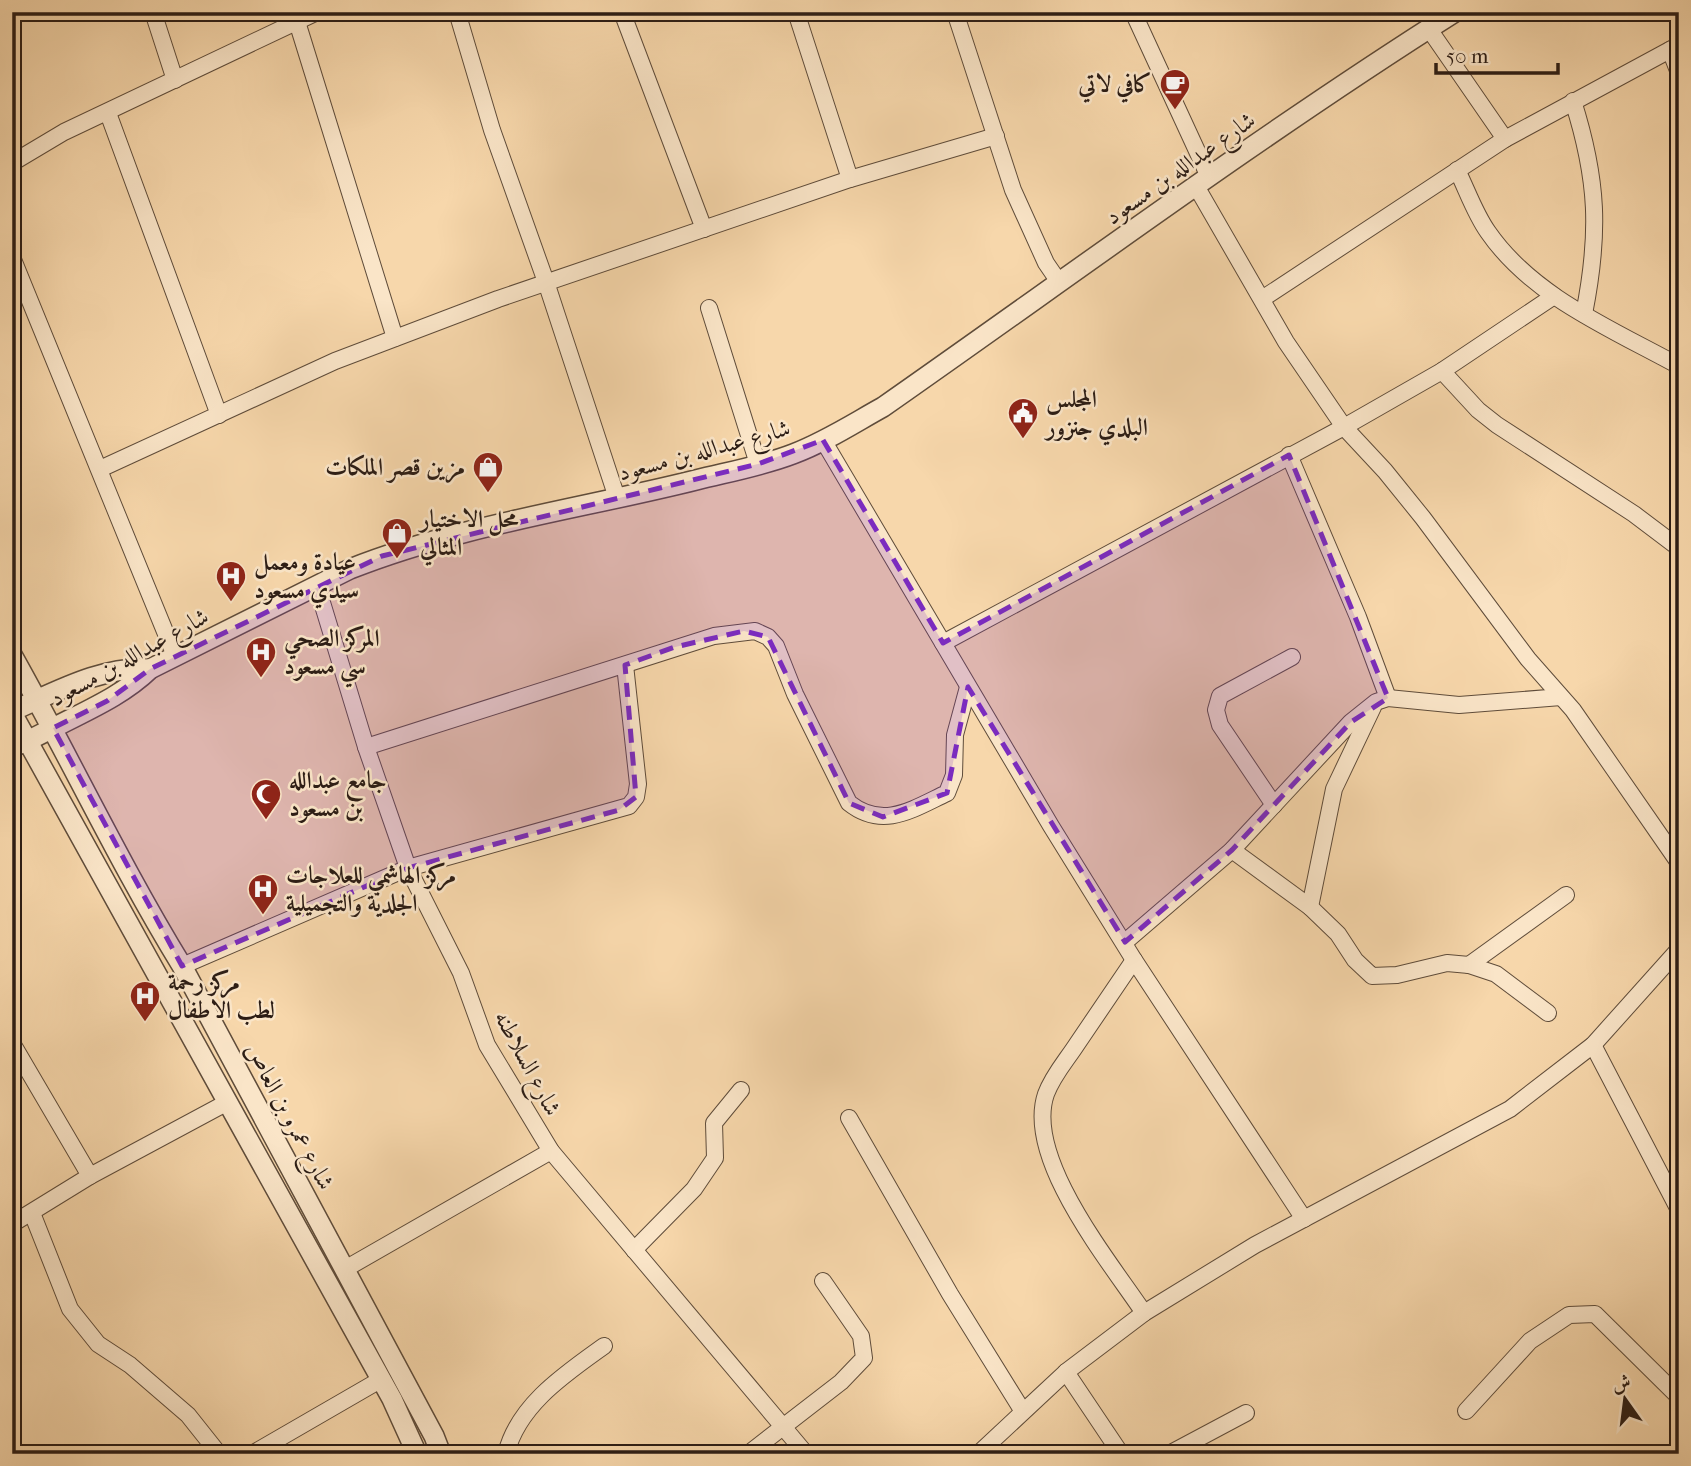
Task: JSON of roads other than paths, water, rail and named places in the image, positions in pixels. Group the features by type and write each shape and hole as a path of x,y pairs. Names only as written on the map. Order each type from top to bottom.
{"street":[{"path":"153,12 175,80"},
{"path":"12,163 64,132 175,80 296,17 317,12"},
{"path":"457,12 492,130 546,282 617,499"},
{"path":"622,12 704,229"},
{"path":"796,12 850,179"},
{"path":"955,12 1028,228 1059,282"},
{"path":"1133,12 1203,182 1262,299 1292,351 1344,427 1423,517 1528,659 1573,710 1679,863"},
{"name":"شارع عبدالله بن مسعود","path":"21,744 107,701 133,685 150,669 371,561 433,540 758,464 793,454 823,440 883,407 1247,149 1455,12"},
{"path":"296,17 395,338"},
{"path":"1429,29 1505,139"},
{"path":"1262,299 1505,139 1674,47 1679,73"},
{"path":"1573,101 1585,140 1594,187 1592,274 1584,314"},
{"path":"108,113 219,415"},
{"path":"100,469 335,361 395,338 546,282 850,179 996,136"},
{"path":"1457,170 1487,231 1523,271 1554,296 1679,366"},
{"path":"12,257 175,656"},
{"path":"943,643 1344,427 1441,371 1554,296"},
{"path":"709,308 758,464"},
{"path":"1441,371 1478,410 1497,425 1634,514 1679,548"},
{"path":"823,440 1051,826 1134,960 1304,1219"},
{"path":"1289,455 1358,617 1382,700 1334,789 1310,907"},
{"name":"شارع السلاطنه","path":"317,586 366,747 408,868 461,973 486,1045 551,1151 806,1454"},
{"path":"366,747 714,636 755,631 768,637 776,646 795,694 849,803 861,812 883,817 904,813 947,793 954,775 955,735 968,687"},
{"name":"شارع عمرو بن العاص","path":"12,655 141,898 182,966 345,1269 441,1454"},
{"path":"1274,805 1220,724 1216,710 1220,696 1293,657"},
{"path":"182,966 408,868 629,806 636,797 638,784 625,665"},
{"path":"150,669 106,671 12,712 21,744 226,1103 380,1380 417,1454"},
{"path":"1125,942 1232,850 1351,722 1382,700 1459,705 1560,697"},
{"path":"1232,850 1310,907 1338,934 1355,960 1372,976 1396,975 1447,963 1469,965 1496,974 1548,1013"},
{"path":"1469,965 1566,895"},
{"path":"978,1454 1022,1410 1066,1372 1144,1313 1255,1245 1510,1109 1593,1045 1679,949"},
{"path":"1134,960 1054,1075 1045,1098 1043,1124 1051,1162 1062,1190 1144,1313"},
{"path":"12,1043 90,1176"},
{"path":"1593,1045 1679,1210"},
{"path":"634,1250 694,1189 715,1158 714,1123 741,1090"},
{"path":"12,1224 90,1176 226,1103"},
{"path":"849,1118 950,1294 1022,1410"},
{"path":"345,1269 551,1151"},
{"path":"32,1213 70,1309 98,1344 130,1365 188,1415 219,1454"},
{"path":"748,1454 841,1382 864,1358 861,1336 823,1281"},
{"path":"1466,1411 1530,1342 1569,1315 1595,1314 1678,1395"},
{"path":"506,1454 510,1435 531,1406 578,1364 604,1346"},
{"path":"1066,1372 1121,1454"},
{"path":"252,1454 380,1380"},
{"path":"1168,1454 1246,1413"}],"place":[{"name":"كافي لاتي","path":"1175,111"},
{"name":"المجلس البلدي جنزور","path":"1023,440"},
{"name":"مزين قصر الملكات","path":"488,494"},
{"name":"محل الاختيار المثالي","path":"397,560"},
{"name":"عيادة ومعمل سيدي مسعود","path":"231,603"},
{"name":"المركز الصحي سي مسعود","path":"261,679"},
{"name":"جامع عبدالله بن مسعود","path":"266,821"},
{"name":"مركز الهاشمي للعلاجات الجلدية والتجميلية","path":"263,916"},
{"name":"مركز رحمة لطب الاطفال","path":"145,1023"}]}
